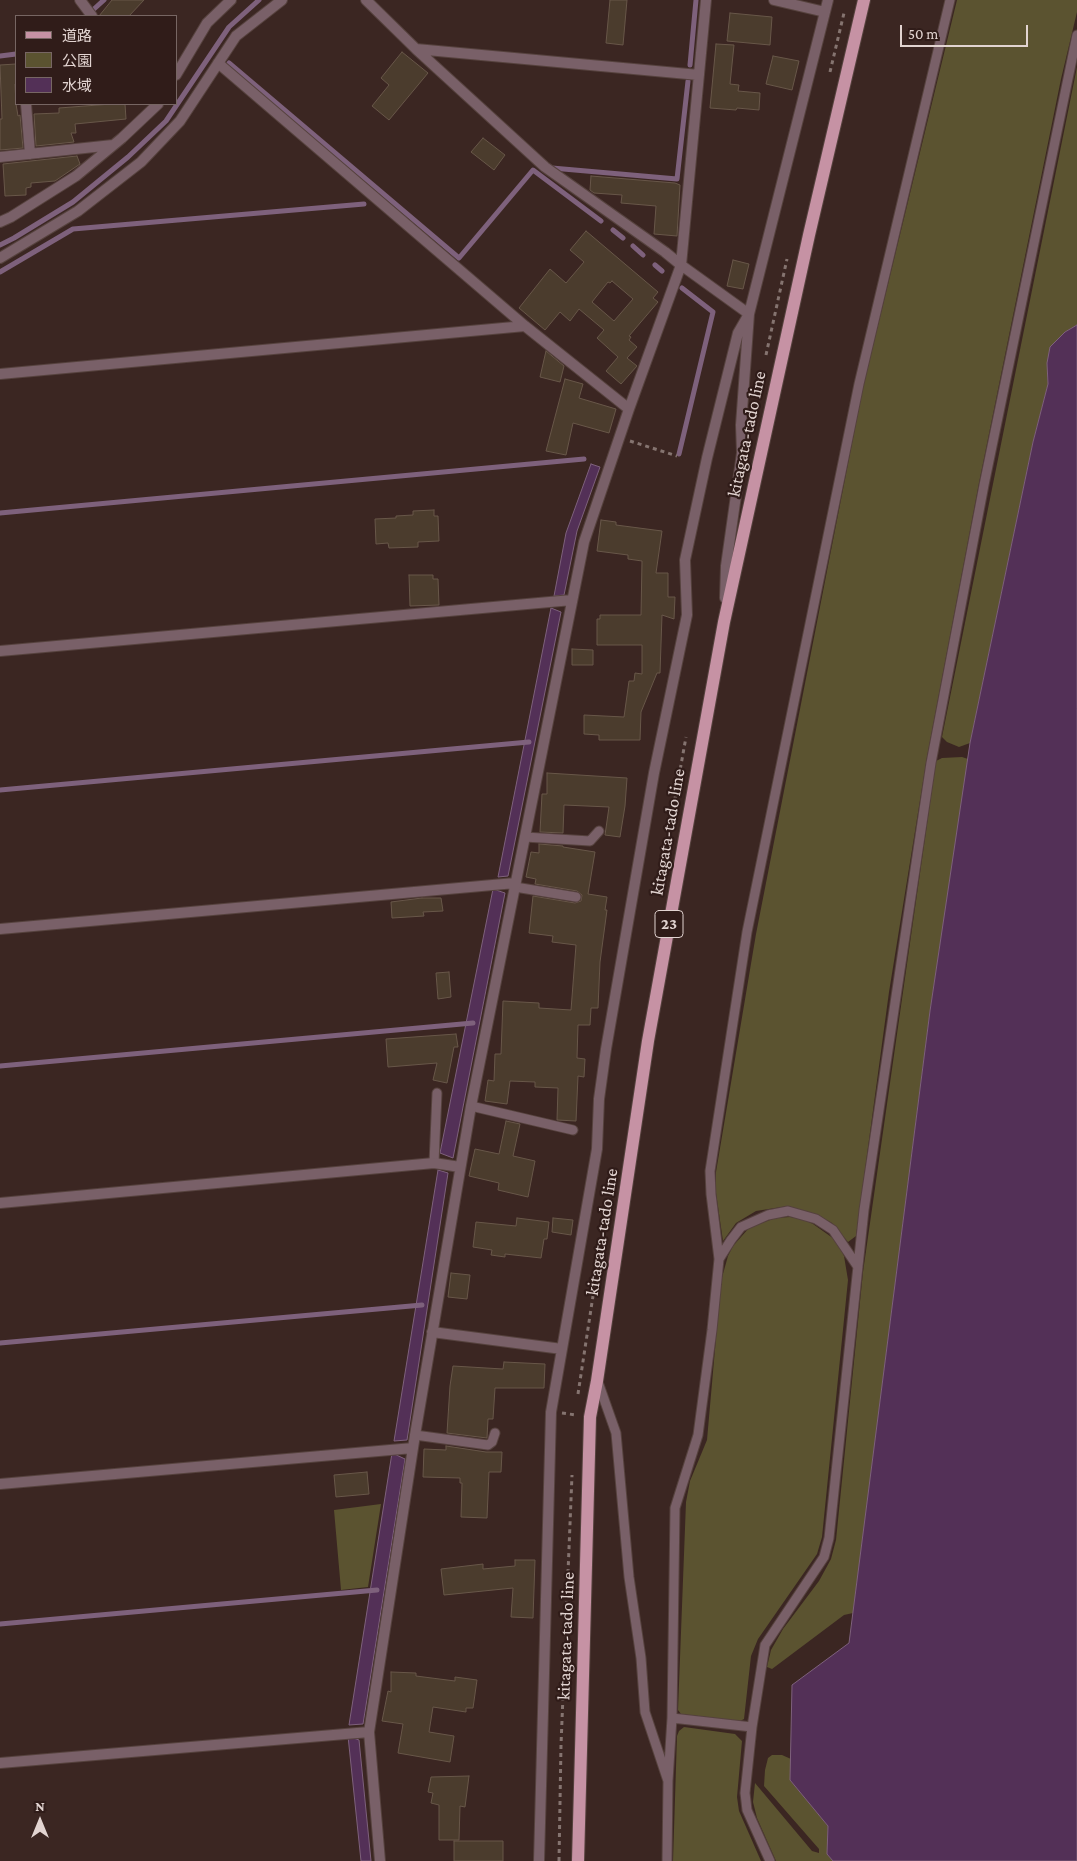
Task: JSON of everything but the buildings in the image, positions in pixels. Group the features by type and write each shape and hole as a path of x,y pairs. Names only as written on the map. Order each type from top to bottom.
{"main road":[{"name":"kitagata-tado line","path":"578,1861 590,1417 648,1041 724,622 808,235 864,0"}],"street":[{"path":"80,0 91,15"},
{"path":"178,72 207,23 231,0"},
{"path":"0,258 78,211 141,162 180,121 236,36 282,0"},
{"path":"366,0 416,49 545,167 749,314"},
{"path":"380,1861 369,1732 415,1435 460,1167 584,542 681,265 706,0"},
{"path":"774,0 825,12"},
{"path":"724,622 726,566 742,453 741,425 749,314 828,0"},
{"path":"416,49 699,75"},
{"path":"218,64 526,326 629,409"},
{"path":"26,105 30,154"},
{"path":"0,222 76,176 157,105"},
{"path":"0,157 113,145"},
{"path":"539,1861 552,1412 597,1149 599,1099 606,1049 654,773 687,615 686,560 707,458 738,333 749,314"},
{"path":"0,374 526,326"},
{"path":"0,651 572,600"},
{"path":"0,930 515,885"},
{"path":"0,1203 434,1163 460,1167"},
{"path":"432,1332 562,1350"},
{"path":"0,1484 413,1448"},
{"path":"0,1764 369,1732"}],"lane":[{"path":"667,1861 668,1781 672,1718 675,1508 698,1435 719,1259 710,1194 710,1171 747,932 859,384 950,0"},
{"path":"770,1861 747,1810 745,1793 752,1726 765,1645 824,1556 829,1538 858,1267 891,1026 931,763 986,475 1077,35"},
{"path":"524,837 590,841 599,831"},
{"path":"515,885 576,896"},
{"path":"434,1163 436,1094"},
{"path":"471,1106 573,1130"},
{"path":"719,1259 741,1227 768,1214 788,1211 816,1219 833,1230 858,1267"},
{"path":"597,1381 616,1433 628,1577 641,1658 645,1712 668,1781"},
{"path":"415,1435 488,1445 492,1442 495,1434"},
{"path":"672,1718 752,1726"}],"path":[{"path":"619,438 677,456"},
{"path":"552,1412 590,1417"}],"green space":[{"path":"957,0 1077,0 1077,12 1061,79 979,483 927,757 889,992 856,1236 848,1242 832,1223 817,1215 788,1206 756,1211 736,1223 723,1241 716,1193 716,1172 756,934 863,387"},
{"path":"1077,67 1077,325 1065,332 1047,363 1048,384 1033,442 970,743 959,747 947,742 942,737"},
{"path":"962,757 968,759 930,1011 853,1613 844,1615 772,1669 767,1667 771,1650 783,1629 819,1581 831,1559 836,1540 863,1272 936,761 942,758"},
{"path":"790,1217 802,1219 813,1224 837,1241 844,1256 848,1280 822,1537 817,1554 758,1639 751,1656 744,1719 740,1721 681,1714 678,1710 686,1502 690,1481 707,1440 721,1281 733,1246 749,1228 775,1218"},
{"path":"381,1504 368,1587 341,1590 334,1510"},
{"path":"684,1727 735,1734 742,1741 737,1797 739,1811 761,1861 673,1861 677,1736"},
{"path":"772,1755 782,1755 791,1759 790,1780 828,1826 827,1854 833,1861 776,1861 757,1818 753,1802 755,1783 812,1851 819,1853 819,1849 764,1786 768,1758"}],"water":[{"path":"1077,325 1077,1861 833,1861 827,1854 828,1826 790,1780 792,1685 849,1643 930,1011 970,743 1033,442 1048,384 1047,363 1050,347 1065,332"},
{"path":"591,464 600,467 577,531 564,595 554,596 566,533"},
{"path":"551,608 561,612 508,876 498,877"},
{"path":"493,889 505,893 453,1158 440,1153"},
{"path":"438,1170 448,1173 407,1440 394,1441"},
{"path":"392,1453 405,1459 363,1724 349,1725"},
{"path":"348,1736 359,1740 371,1861 361,1861"}],"waterway":[{"path":"94,9 104,0"},
{"path":"178,103 229,27 259,0"},
{"path":"690,65 696,0"},
{"path":"0,56 15,54"},
{"path":"229,63 459,258 533,170 601,221"},
{"path":"552,168 677,179 688,81"},
{"path":"0,245 73,202 128,157 166,121 177,105"},
{"path":"0,272 73,229 364,204"},
{"path":"613,230 623,238"},
{"path":"633,246 643,255"},
{"path":"655,265 662,271"},
{"path":"679,454 713,312 682,288"},
{"path":"0,513 584,459"},
{"path":"0,790 529,742"},
{"path":"0,1066 473,1023"},
{"path":"0,1343 422,1305"},
{"path":"0,1624 377,1590"}]}
